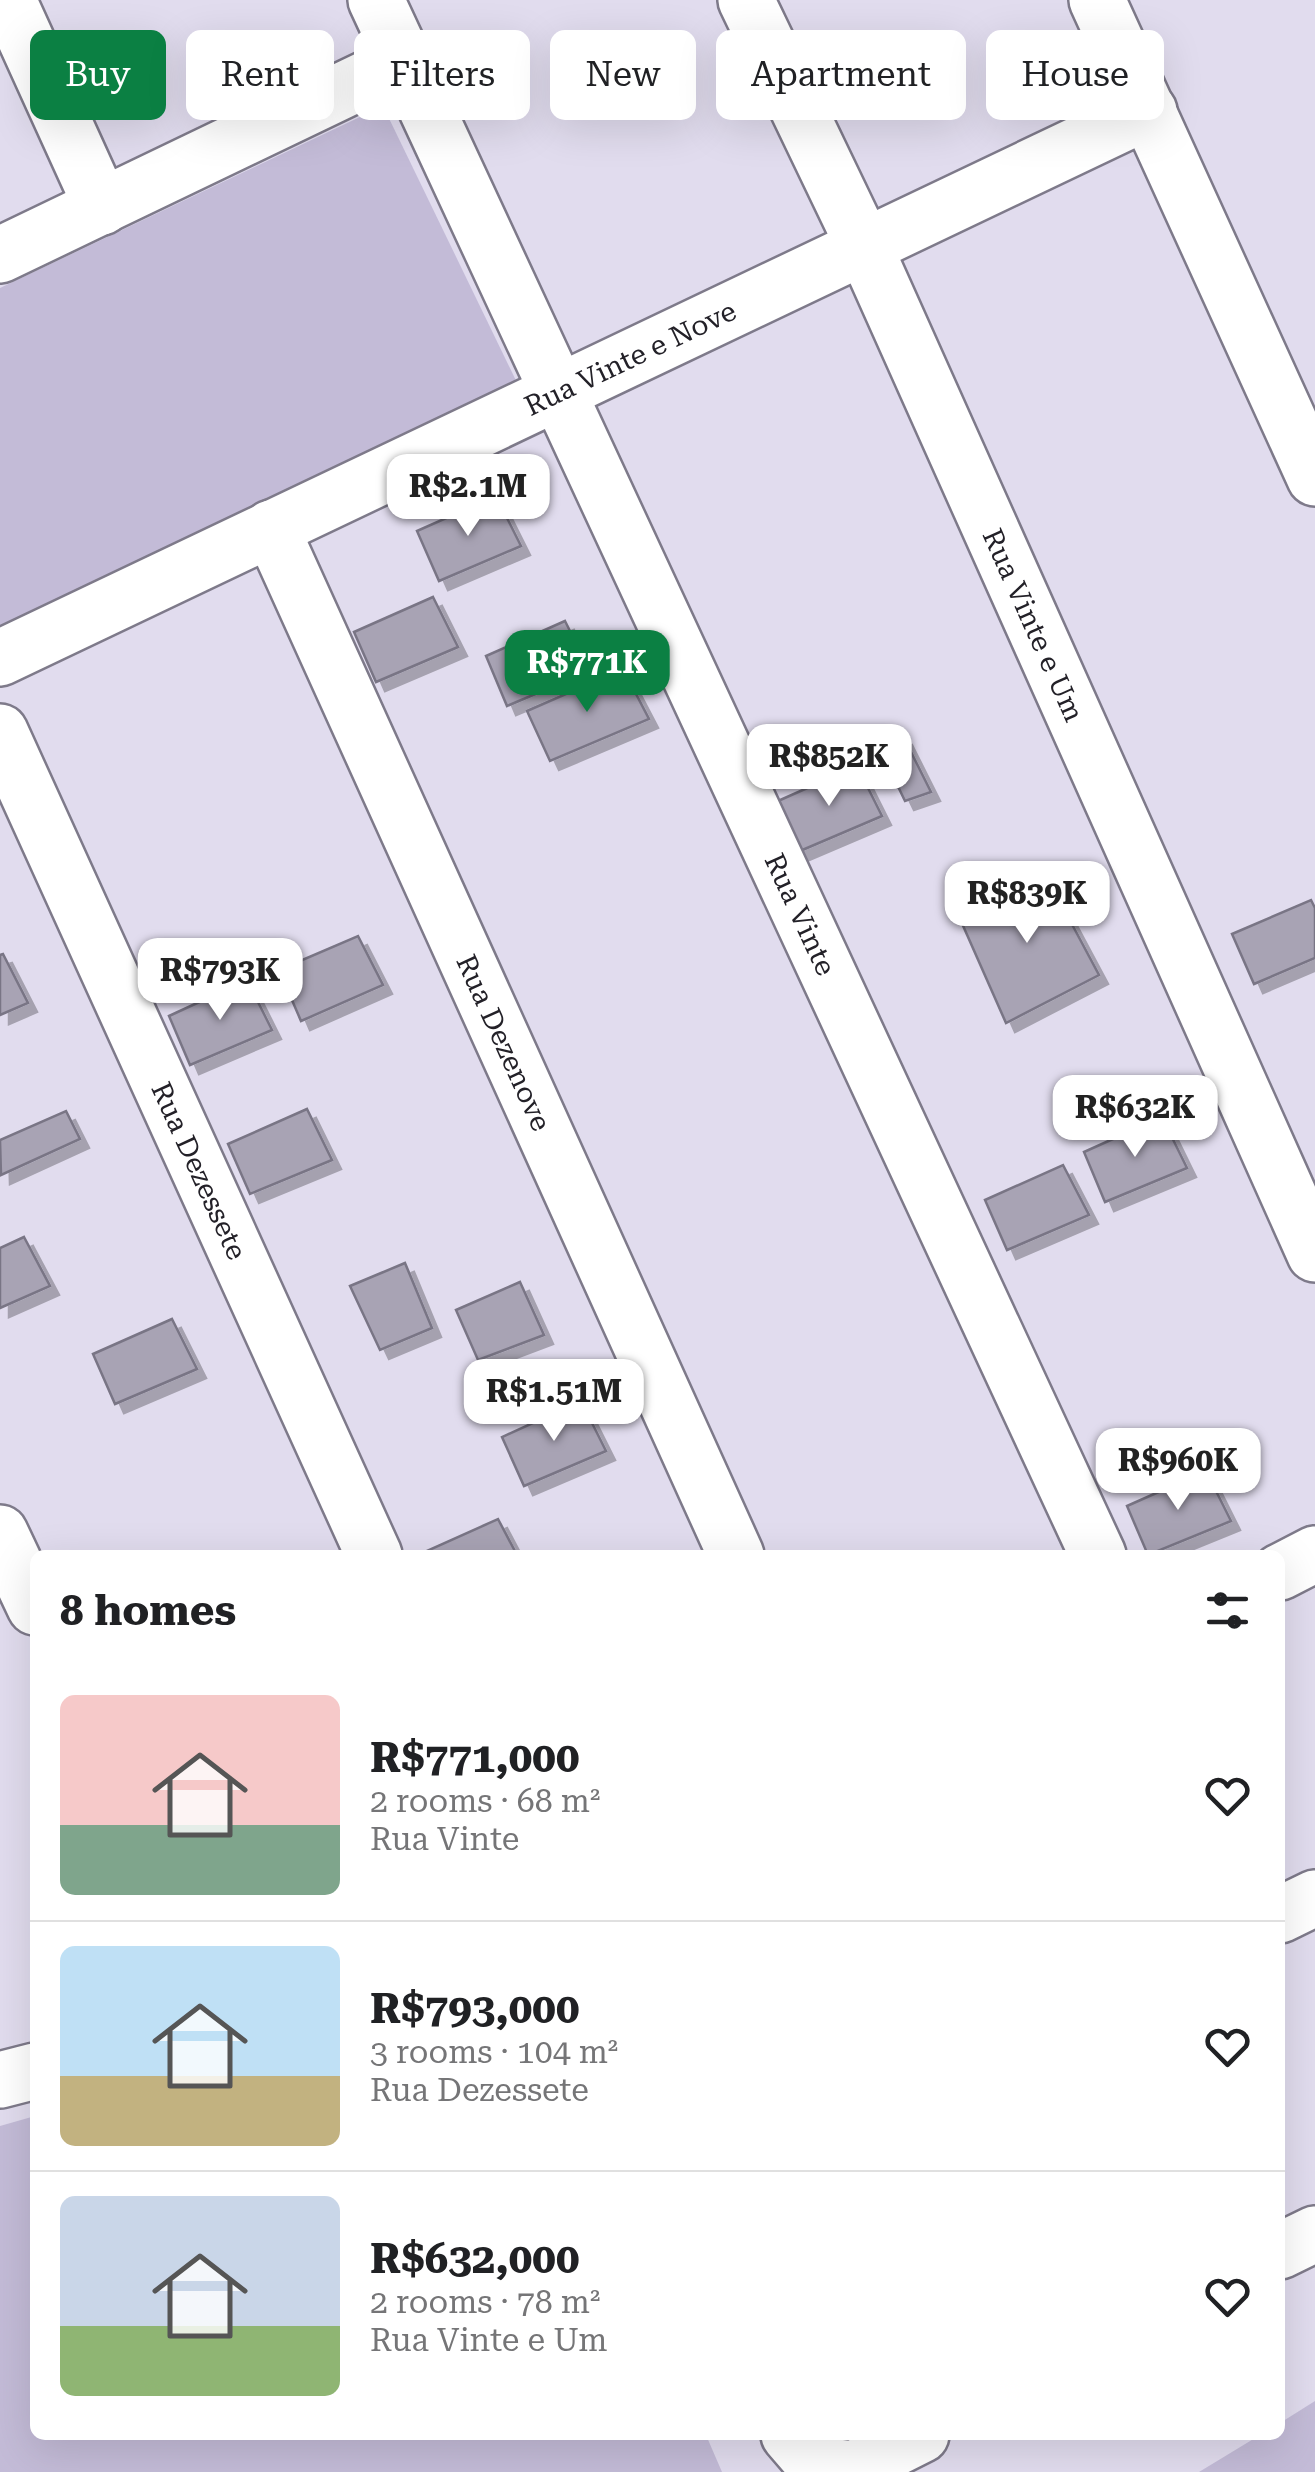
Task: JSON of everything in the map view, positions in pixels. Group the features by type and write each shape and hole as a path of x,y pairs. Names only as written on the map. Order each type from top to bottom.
{"street":[{"path":"8,0 102,207"},
{"name":"Rua Vinte","path":"376,0 390,30"},
{"name":"Rua Vinte e Um","path":"746,0 864,246 1315,1254"},
{"path":"1098,0 1112,30"},
{"path":"0,255 354,84"},
{"name":"Rua Vinte","path":"432,120 1096,1550"},
{"name":"Rua Vinte e Nove","path":"0,658 1130,120"},
{"path":"1153,120 1315,478"},
{"name":"Rua Dezenove","path":"271,528 734,1550"},
{"name":"Rua Dezessete","path":"0,732 372,1550"},
{"path":"0,1533 30,1596"},
{"path":"1285,1569 1315,1554"},
{"path":"1285,1913 1315,1898"},
{"path":"0,2080 30,2072"},
{"path":"1285,2249 1315,2234"},
{"path":"793,2440 814,2464 853,2470 911,2440"}],"shaded area":[{"path":"354,120 390,120 522,393 0,641 0,288"},
{"path":"30,2117 30,2440 708,2440 722,2472 0,2472 0,2126"},
{"path":"1315,2401 1315,2472 1199,2472 1252,2440 1285,2440 1285,2420"}],"building":[{"path":"496,496 521,546 439,581 417,531"},
{"path":"433,597 458,647 376,682 354,632"},
{"path":"565,621 590,671 507,706 486,656"},
{"path":"623,669 649,719 550,761 527,711"},
{"path":"903,736 931,792 905,801 878,745"},
{"path":"857,766 882,816 800,851 778,801"},
{"path":"1043,870 1099,975 1006,1023 957,912"},
{"path":"1311,900 1315,908 1315,958 1254,984 1232,934"},
{"path":"358,936 383,985 301,1021 279,970"},
{"path":"3,954 28,1003 0,1015 0,955"},
{"path":"247,980 272,1030 190,1065 169,1016"},
{"path":"307,1109 332,1160 250,1194 228,1144"},
{"path":"66,1111 80,1139 1,1175 0,1140"},
{"path":"1162,1117 1187,1168 1105,1202 1084,1152"},
{"path":"1063,1165 1089,1215 1007,1250 985,1200"},
{"path":"24,1237 50,1286 0,1308 0,1248"},
{"path":"405,1263 432,1328 380,1350 350,1286"},
{"path":"520,1282 544,1335 478,1360 456,1310"},
{"path":"172,1319 197,1369 115,1404 93,1354"},
{"path":"581,1401 606,1451 524,1486 502,1437"},
{"path":"1206,1471 1231,1521 1160,1550 1146,1550 1127,1506"},
{"path":"498,1519 514,1550 429,1550"}]}
